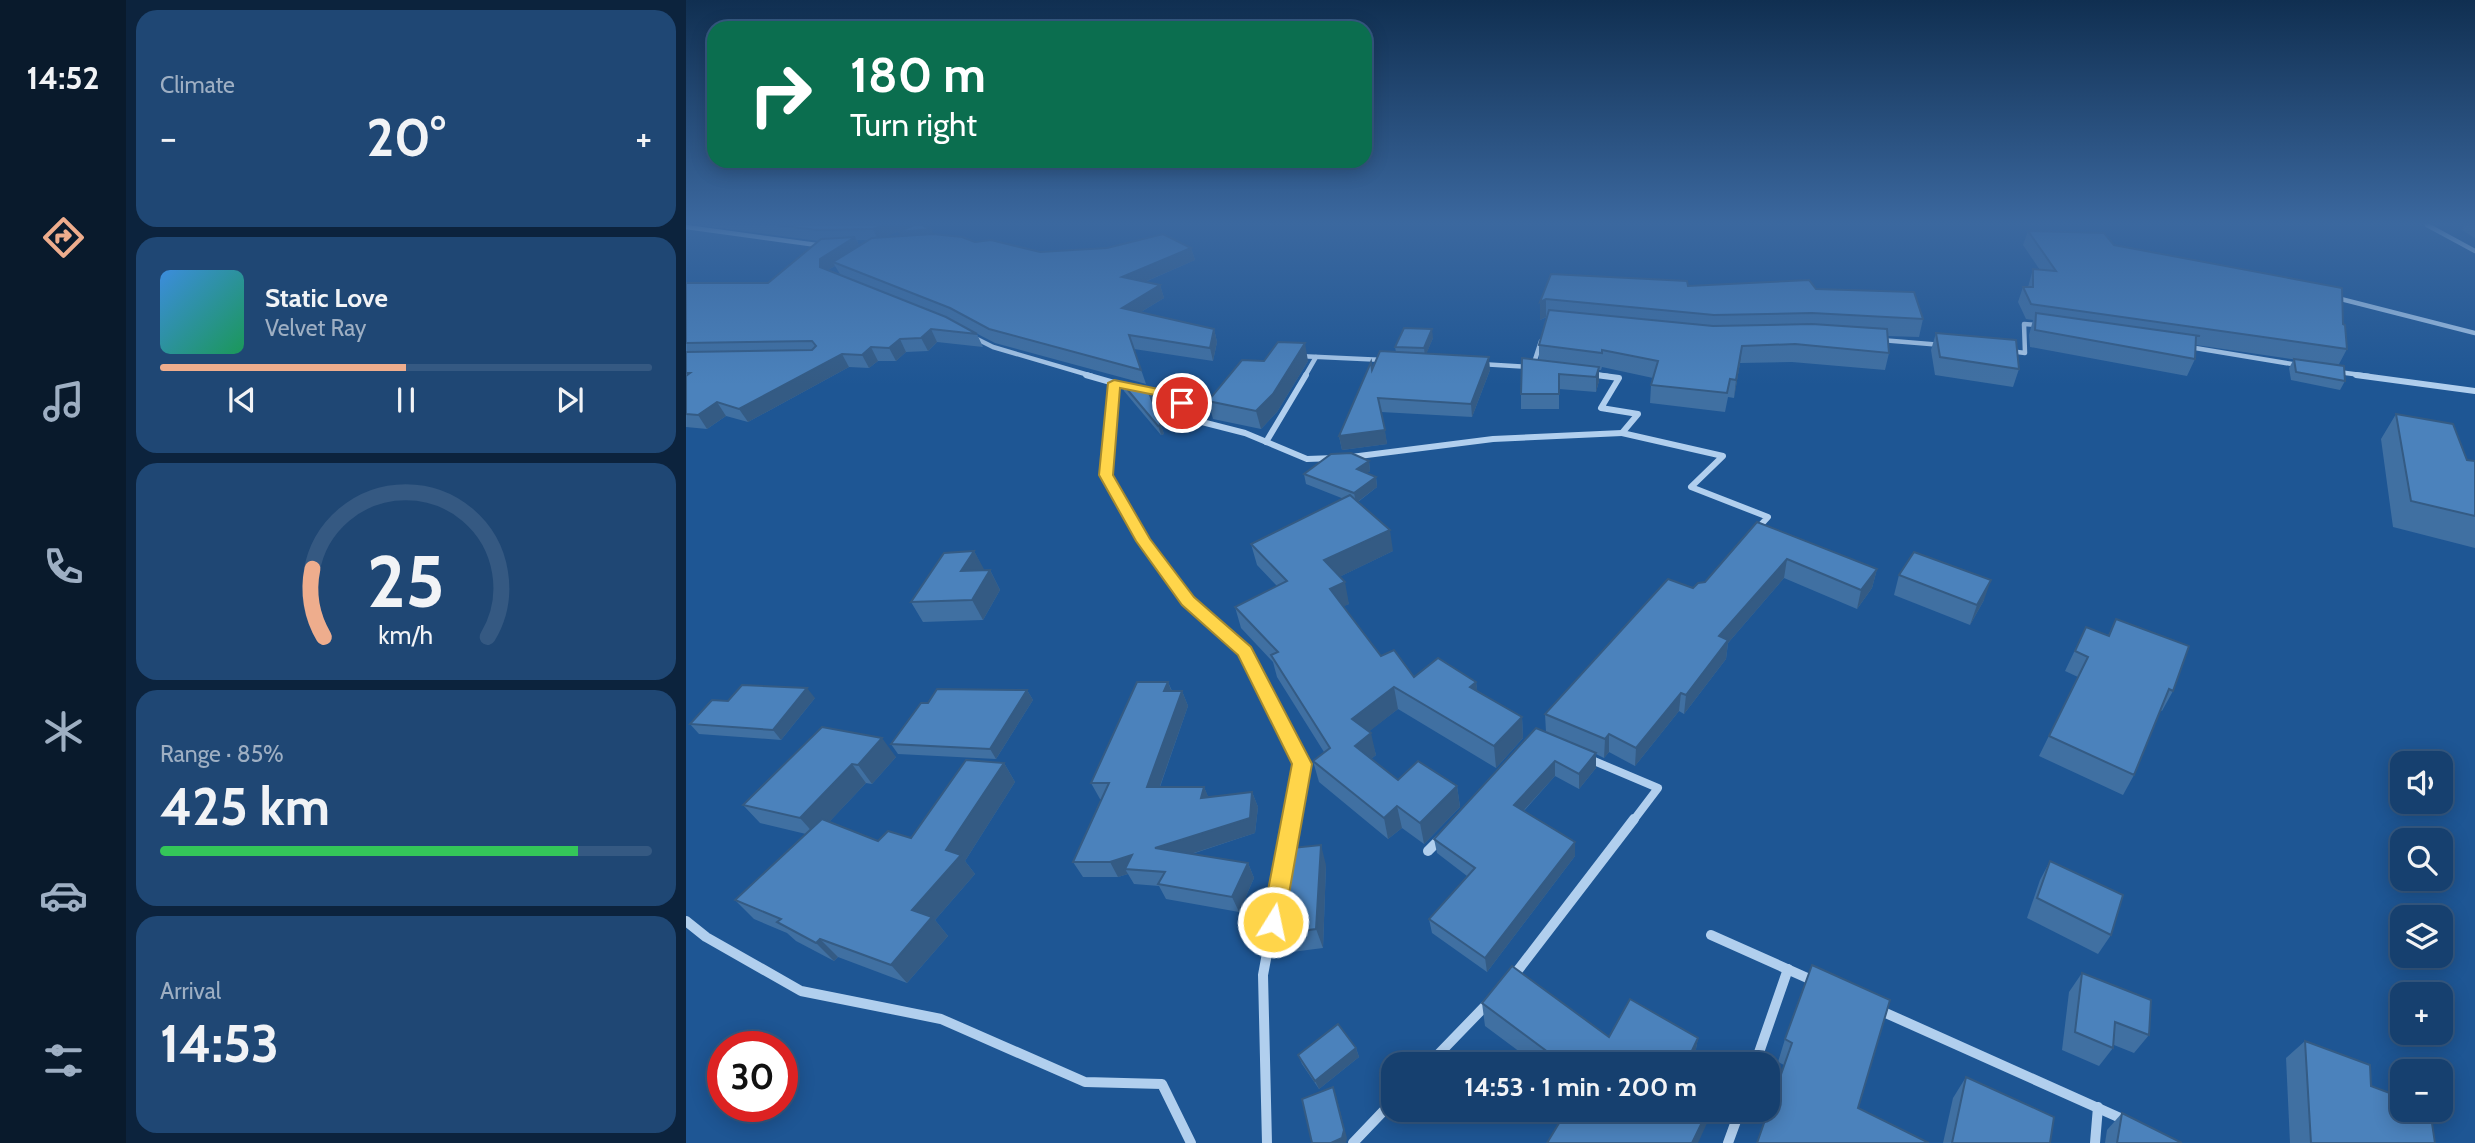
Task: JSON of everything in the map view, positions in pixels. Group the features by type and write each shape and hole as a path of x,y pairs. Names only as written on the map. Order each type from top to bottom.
{"street":[{"path":"2330,296 2475,333"},
{"path":"1999,350 2025,353 2025,324 2050,326"},
{"path":"964,331 993,347 1127,386"},
{"path":"1533,367 1543,334"},
{"path":"1871,339 1948,345"},
{"path":"2174,345 2308,367"},
{"path":"1285,355 1398,360"},
{"path":"1266,442 1316,357"},
{"path":"1465,364 1545,368"},
{"path":"2334,371 2475,391"},
{"path":"1582,373 1619,378 1601,408 1638,414 1622,433"},
{"path":"1114,383 1106,475 1143,541 1188,601 1245,651 1302,764 1263,975 1267,1143"},
{"path":"1139,388 1164,393 1200,413 1198,421 1266,442 1307,459 1375,456 1493,439 1622,433 1723,456 1691,487 1768,517 1749,538"},
{"path":"1502,988 1658,788 1572,751"},
{"path":"1428,851 1446,832"},
{"path":"686,921 706,937 801,991 941,1019 1085,1082 1162,1084 1191,1143"},
{"path":"1711,935 1825,986"},
{"path":"1759,1052 1788,969"},
{"path":"1441,1052 1493,998"},
{"path":"1862,1002 2135,1125"},
{"path":"2095,1143 2098,1107"},
{"path":"1353,1143 1381,1114"},
{"path":"1728,1143 1736,1122"}],"building":[{"path":"774,278 849,278 946,317 977,334 931,329 921,338 900,339 889,348 871,347 862,355 842,354 739,409 717,402 698,415 686,414 686,376 690,373 686,373 686,352 812,350 816,346 812,341 686,343 686,283 768,283"},
{"path":"875,278 1128,278 1160,285 1122,308 1214,329 1210,348 1129,335 1141,370 989,329 950,308"},
{"path":"1549,278 1687,281 1688,286 1809,280 1816,289 1914,292 1923,319 1812,313 1714,315 1546,299 1540,302"},
{"path":"2033,278 2291,278 2342,288 2347,349 2031,304 2023,287 2033,287"},
{"path":"1549,310 1713,326 1812,324 1887,329 1889,353 1795,344 1742,346 1736,380 1730,379 1727,393 1651,385 1658,361 1602,350 1602,353 1539,345"},
{"path":"2036,313 2200,336 2196,336 2195,359 2035,330"},
{"path":"1404,328 1432,329 1424,348 1395,347"},
{"path":"1936,333 2016,340 2019,369 1940,357"},
{"path":"1278,342 1305,343 1273,394 1256,411 1208,401 1242,360 1264,361"},
{"path":"1380,351 1489,357 1471,404 1378,398 1385,430 1339,436 1371,362 1372,370"},
{"path":"1522,358 1599,367 1596,377 1559,374 1559,394 1521,394"},
{"path":"2294,359 2344,366 2345,381 2296,372"},
{"path":"1121,382 1147,387 1161,425 1158,426"},
{"path":"2396,414 2453,424 2467,460 2475,461 2475,516 2411,501"},
{"path":"1351,453 1369,461 1357,469 1376,477 1354,493 1304,474 1331,454"},
{"path":"1350,495 1390,530 1324,560 1345,582 1330,589 1381,656 1394,650 1414,677 1438,658 1476,682 1470,687 1522,717 1494,746 1394,687 1352,719 1371,733 1355,746 1398,780 1418,761 1457,786 1420,823 1397,806 1384,818 1313,761 1330,748 1271,655 1278,652 1235,607 1287,581 1251,544"},
{"path":"1757,522 1877,569 1861,590 1787,559 1719,636 1728,640 1686,695 1681,693 1636,748 1609,734 1605,739 1545,714 1668,579 1693,588 1698,583 1705,582"},
{"path":"974,551 961,571 990,570 972,600 911,602 944,553"},
{"path":"1914,552 1991,580 1977,605 1899,575"},
{"path":"2116,619 2189,646 2173,691 2169,689 2134,775 2049,736 2088,657 2075,651 2086,627 2109,636"},
{"path":"1137,682 1168,682 1164,691 1182,691 1147,787 1204,787 1201,798 1252,792 1250,818 1155,848 1248,863 1232,897 1158,884 1165,872 1125,869 1132,855 1110,862 1073,862 1109,783 1091,783"},
{"path":"742,685 807,688 773,730 690,724 712,700 728,701"},
{"path":"937,689 1027,690 990,749 891,744 921,703 928,703"},
{"path":"822,727 882,738 858,765 852,764 800,818 743,805"},
{"path":"1536,728 1596,753 1579,774 1555,761 1514,805 1575,842 1485,958 1429,919 1475,868 1434,839"},
{"path":"966,760 1004,763 946,850 961,855 912,910 932,917 891,965 820,939 816,943 777,922 781,919 735,900 822,819 878,841 888,831 911,838"},
{"path":"1321,845 1316,929 1285,933 1292,848"},
{"path":"2050,861 2123,895 2111,935 2037,898"},
{"path":"1812,965 1890,1000 1858,1108 1929,1143 1757,1143 1764,1122 1780,1122 1780,1077 1792,1043 1785,1039"},
{"path":"1512,966 1609,1037 1630,999 1698,1038 1691,1052 1548,1052 1482,1003"},
{"path":"2082,973 2151,1000 2149,1035 2115,1022 2113,1048 2075,1032"},
{"path":"1338,1024 1356,1048 1315,1081 1298,1055"},
{"path":"2305,1041 2370,1065 2371,1086 2390,1093 2390,1122 2432,1122 2435,1143 2311,1143"},
{"path":"1966,1077 2054,1117 2050,1143 1952,1143"},
{"path":"1333,1087 1344,1130 1342,1138 1331,1143 1312,1143 1302,1099"},
{"path":"2122,1113 2182,1143 2117,1143"},
{"path":"1560,1122 1702,1122 1692,1143 1547,1143"}],"route":[{"path":"1182,403 1164,393 1114,383 1106,475 1143,541 1188,601 1245,651 1302,764 1273,922"}]}
